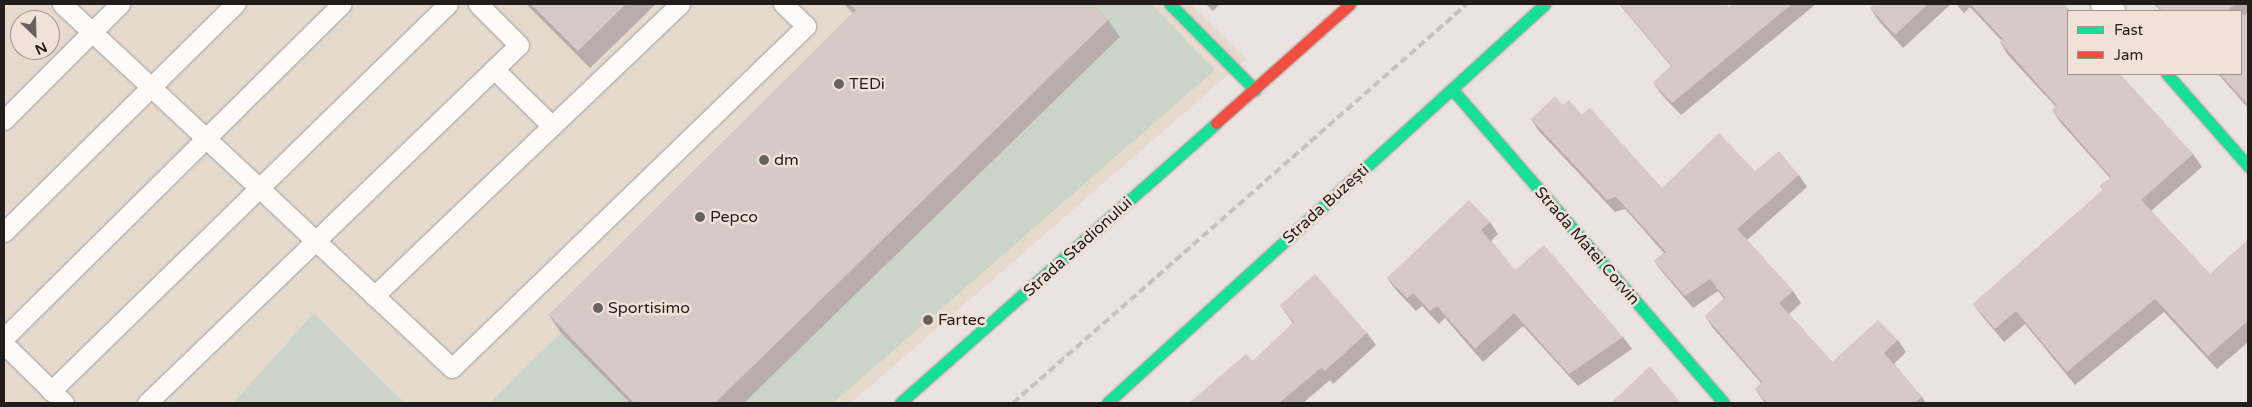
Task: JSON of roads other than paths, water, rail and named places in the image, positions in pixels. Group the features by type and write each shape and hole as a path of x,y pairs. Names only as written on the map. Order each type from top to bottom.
{"main road":[{"path":"1170,4 1255,90"},
{"name":"Strada Stadionului","path":"900,403 1350,4"},
{"name":"Strada Buzești","path":"1107,403 1545,4"},
{"path":"2168,75 2248,166"},
{"name":"Strada Matei Corvin","path":"1452,88 1724,403"}],"lane":[{"path":"62,4 314,243 452,368 806,26 783,4"},
{"path":"4,120 120,4"},
{"path":"4,232 235,4"},
{"path":"4,338 342,4"},
{"path":"4,344 57,397 257,188 448,4"},
{"path":"147,403 519,46 478,4"},
{"path":"374,296 680,4"},
{"path":"494,69 552,126"},
{"path":"156,403 166,384"}],"railway":[{"path":"1013,403 1467,4"}],"place":[{"name":"TEDi","path":"839,84"},
{"name":"dm","path":"764,160"},
{"name":"Pepco","path":"700,217"},
{"name":"Sportisimo","path":"598,308"},
{"name":"Fartec","path":"928,320"}]}
